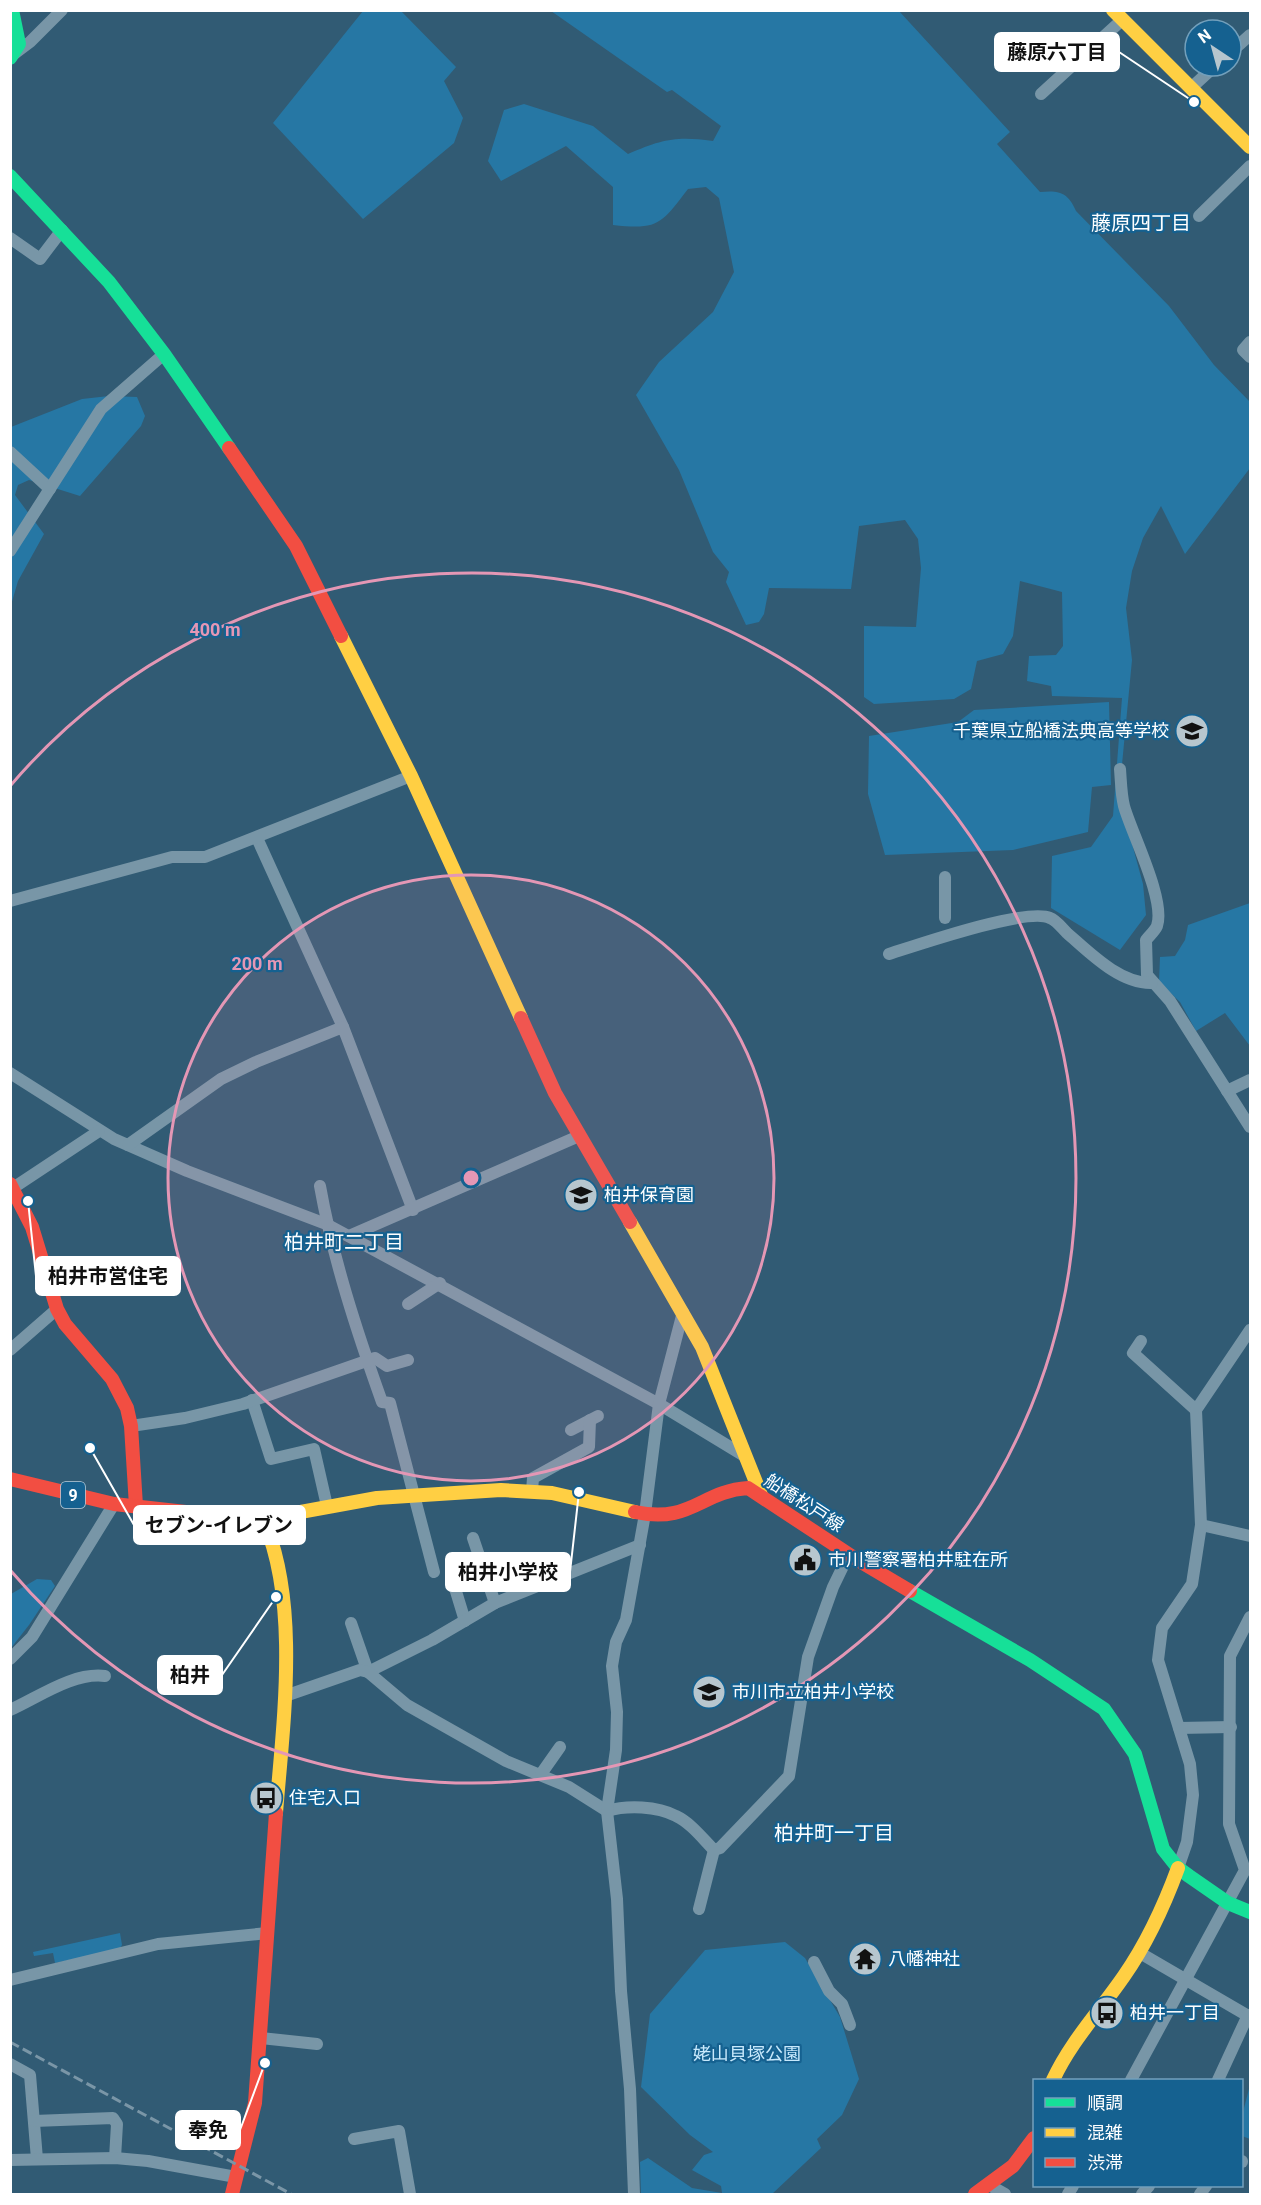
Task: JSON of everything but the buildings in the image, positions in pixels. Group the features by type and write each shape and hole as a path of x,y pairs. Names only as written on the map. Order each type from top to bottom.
{"street":[{"path":"12,10 19,35 19,44 12,56"},
{"path":"12,56 30,42 62,10"},
{"path":"1041,94 1118,15 1251,147"},
{"path":"1191,88 1202,78"},
{"path":"1199,216 1251,166"},
{"path":"10,176 109,282 164,354 296,546 411,776 555,1094 682,1312 716,1377 743,1455 760,1495"},
{"path":"10,238 40,259 62,231"},
{"path":"1251,342 1243,350 1251,357"},
{"path":"10,550 101,409 164,354"},
{"path":"10,452 50,489"},
{"path":"1120,769 1124,806 1139,841 1155,894 1157,927 1146,940 1147,975 1170,1001 1251,1127"},
{"path":"10,901 172,857 205,857 411,776"},
{"path":"257,838 343,1027 413,1210"},
{"path":"945,878 945,918"},
{"path":"889,954 972,928 1035,916 1050,918 1095,957 1137,984 1152,983"},
{"path":"128,1145 221,1079 256,1062 343,1027"},
{"path":"10,1073 99,1131 128,1145 187,1171 327,1224 440,1283 659,1404 743,1455"},
{"path":"1227,1090 1251,1080"},
{"path":"99,1131 12,1186 32,1227 57,1310 65,1324 112,1379 127,1408 131,1426 136,1506"},
{"path":"349,1236 579,1136"},
{"path":"320,1186 327,1224 367,1360 382,1402 390,1403 412,1495 434,1572"},
{"path":"408,1304 440,1283"},
{"path":"10,1350 57,1310"},
{"path":"634,2194 630,2089 621,1991 617,1899 607,1811 616,1750 617,1712 612,1666 616,1642 626,1620 645,1514 659,1404 682,1312"},
{"path":"1054,2079 1075,2039 1140,1953 1161,1914 1187,1842 1194,1795 1190,1764 1158,1660 1162,1629 1192,1584 1201,1525 1196,1410 1251,1330"},
{"path":"1141,1341 1132,1353 1196,1410"},
{"path":"131,1426 185,1418 252,1400 375,1358 387,1366 408,1360"},
{"path":"252,1400 271,1459 314,1449 327,1506"},
{"path":"532,1491 533,1478 589,1447 594,1418 571,1430"},
{"name":"船橋松戸線","path":"10,1479 114,1504 264,1521 327,1506 412,1495 532,1491 569,1496 645,1514 666,1516 682,1513 733,1489 748,1488 849,1554 978,1628 1104,1709 1135,1754 1163,1849 1178,1868 1228,1903 1251,1912"},
{"path":"10,1659 32,1637 114,1504"},
{"path":"232,2194 255,2103 285,1696 283,1588 273,1542 264,1521"},
{"path":"1201,1525 1251,1536"},
{"path":"473,1538 495,1603"},
{"path":"368,1672 495,1603 640,1545"},
{"path":"714,1850 720,1848 789,1776 808,1657 833,1587 849,1554"},
{"path":"451,1575 465,1621"},
{"path":"1132,2079 1245,1870 1229,1824 1230,1656 1251,1617"},
{"path":"351,1623 368,1672"},
{"path":"285,1696 360,1670 368,1672 415,1710 506,1761 569,1787 607,1811 619,1808 653,1810 676,1816 714,1850"},
{"path":"12,1706 69,1682 96,1675 105,1677"},
{"path":"1179,1728 1231,1727"},
{"path":"541,1774 560,1747"},
{"path":"699,1910 714,1850"},
{"path":"10,1980 158,1944 268,1933"},
{"path":"1140,1953 1249,2016 1218,2079"},
{"path":"814,1962 829,1991 842,2004 850,2025"},
{"path":"261,2038 317,2044"},
{"path":"10,2064 30,2075 37,2159"},
{"path":"34,2121 113,2118 117,2124 115,2158"},
{"path":"354,2139 399,2131 410,2194"},
{"path":"975,2194 1013,2166 1033,2141"},
{"path":"10,2160 115,2158 148,2161 236,2178"},
{"path":"989,2185 1005,2194"}],"green space":[{"path":"363,11 401,11 456,67 444,81 463,118 454,143 363,219 273,123"},
{"path":"551,11 899,11 1010,132 997,144 1040,192 1058,192 1070,200 1076,211 1169,306 1214,365 1250,402 1250,468 1185,554 1161,506 1143,538 1132,571 1126,608 1132,660 1119,796 1143,884 1146,915 1120,950 1051,908 1052,856 1091,847 1113,816 1122,698 1052,696 1051,686 1027,681 1029,656 1056,655 1063,646 1062,592 1020,581 1013,636 1003,654 977,661 971,689 954,699 874,704 864,697 864,626 916,627 921,568 918,539 905,520 859,526 851,589 769,588 764,614 759,622 746,625 726,582 729,572 713,552 679,470 636,395 659,362 713,312 734,272 719,198 706,187 688,189 665,217 658,222 640,226 613,225 613,187 566,146 501,181 488,161 504,110 524,104 593,126 628,154 670,140 713,141 721,126 672,90 667,92"},
{"path":"109,396 137,397 145,416 141,426 80,496 29,480 18,485 15,495 44,534 18,581 11,605 11,427 82,399"},
{"path":"1109,702 1111,785 1092,787 1088,832 1013,850 885,855 868,794 869,736 958,722 974,710"},
{"path":"1250,903 1250,1046 1225,1013 1196,1031 1180,1002 1159,982 1160,957 1175,956 1185,940 1188,925"},
{"path":"37,1579 51,1580 55,1586 11,1648 11,1594"},
{"path":"120,1933 122,1945 119,1950 55,1963 53,1953 34,1956 33,1952"},
{"name":"姥山貝塚公園","path":"785,1942 805,1958 840,2017 859,2079 842,2115 817,2139 821,2148 772,2194 641,2194 640,2162 648,2158 692,2188 722,2193 721,2186 692,2170 704,2155 713,2152 690,2135 641,2087 650,2014 705,1950"},
{"path":"1250,2085 1250,2139 1243,2136 1243,2112"}],"railway":[{"path":"10,2042 291,2194"}],"traffic: fast":[{"path":"10,58 19,44 12,10"},
{"path":"10,176 109,282 164,354 229,448"},
{"path":"910,1591 1030,1660 1104,1709 1135,1754 1163,1849 1178,1868 1189,1876 1228,1903 1250,1912"}],"traffic: slow":[{"path":"1113,10 1250,147"},
{"path":"341,636 411,776 521,1018"},
{"path":"630,1222 702,1347 761,1495"},
{"path":"257,1520 377,1498 501,1490 552,1493 635,1512"},
{"path":"264,1521 275,1554 282,1589 285,1627 285,1703 276,1813"},
{"path":"1054,2079 1077,2039 1140,1951 1161,1910 1178,1868"}],"traffic: jam":[{"path":"229,448 296,546 341,636"},
{"path":"521,1018 555,1093 630,1222"},
{"path":"10,1184 32,1227 57,1309 65,1324 112,1379 127,1408 131,1426 136,1506"},
{"path":"10,1479 114,1504 257,1520"},
{"path":"635,1512 654,1515 670,1514 732,1490 748,1488 856,1559 910,1591"},
{"path":"232,2194 255,2103 276,1813"},
{"path":"975,2194 1013,2166 1033,2139"}],"place":[{"name":"藤原六丁目","path":"1194,102"},
{"name":"千葉県立船橋法典高等学校","path":"1192,731"},
{"name":"柏井保育園","path":"581,1195"},
{"name":"柏井市営住宅","path":"28,1201"},
{"name":"セブン-イレブン","path":"90,1448"},
{"name":"柏井小学校","path":"579,1492"},
{"name":"市川警察署柏井駐在所","path":"805,1560"},
{"name":"柏井","path":"276,1597"},
{"name":"市川市立柏井小学校","path":"709,1692"},
{"name":"住宅入口","path":"266,1798"},
{"name":"八幡神社","path":"865,1959"},
{"name":"柏井一丁目","path":"1107,2013"},
{"name":"奉免","path":"265,2063"}],"district":[{"name":"藤原四丁目","path":"1141,223"},
{"name":"柏井町二丁目","path":"344,1242"},
{"name":"柏井町一丁目","path":"834,1833"}]}
